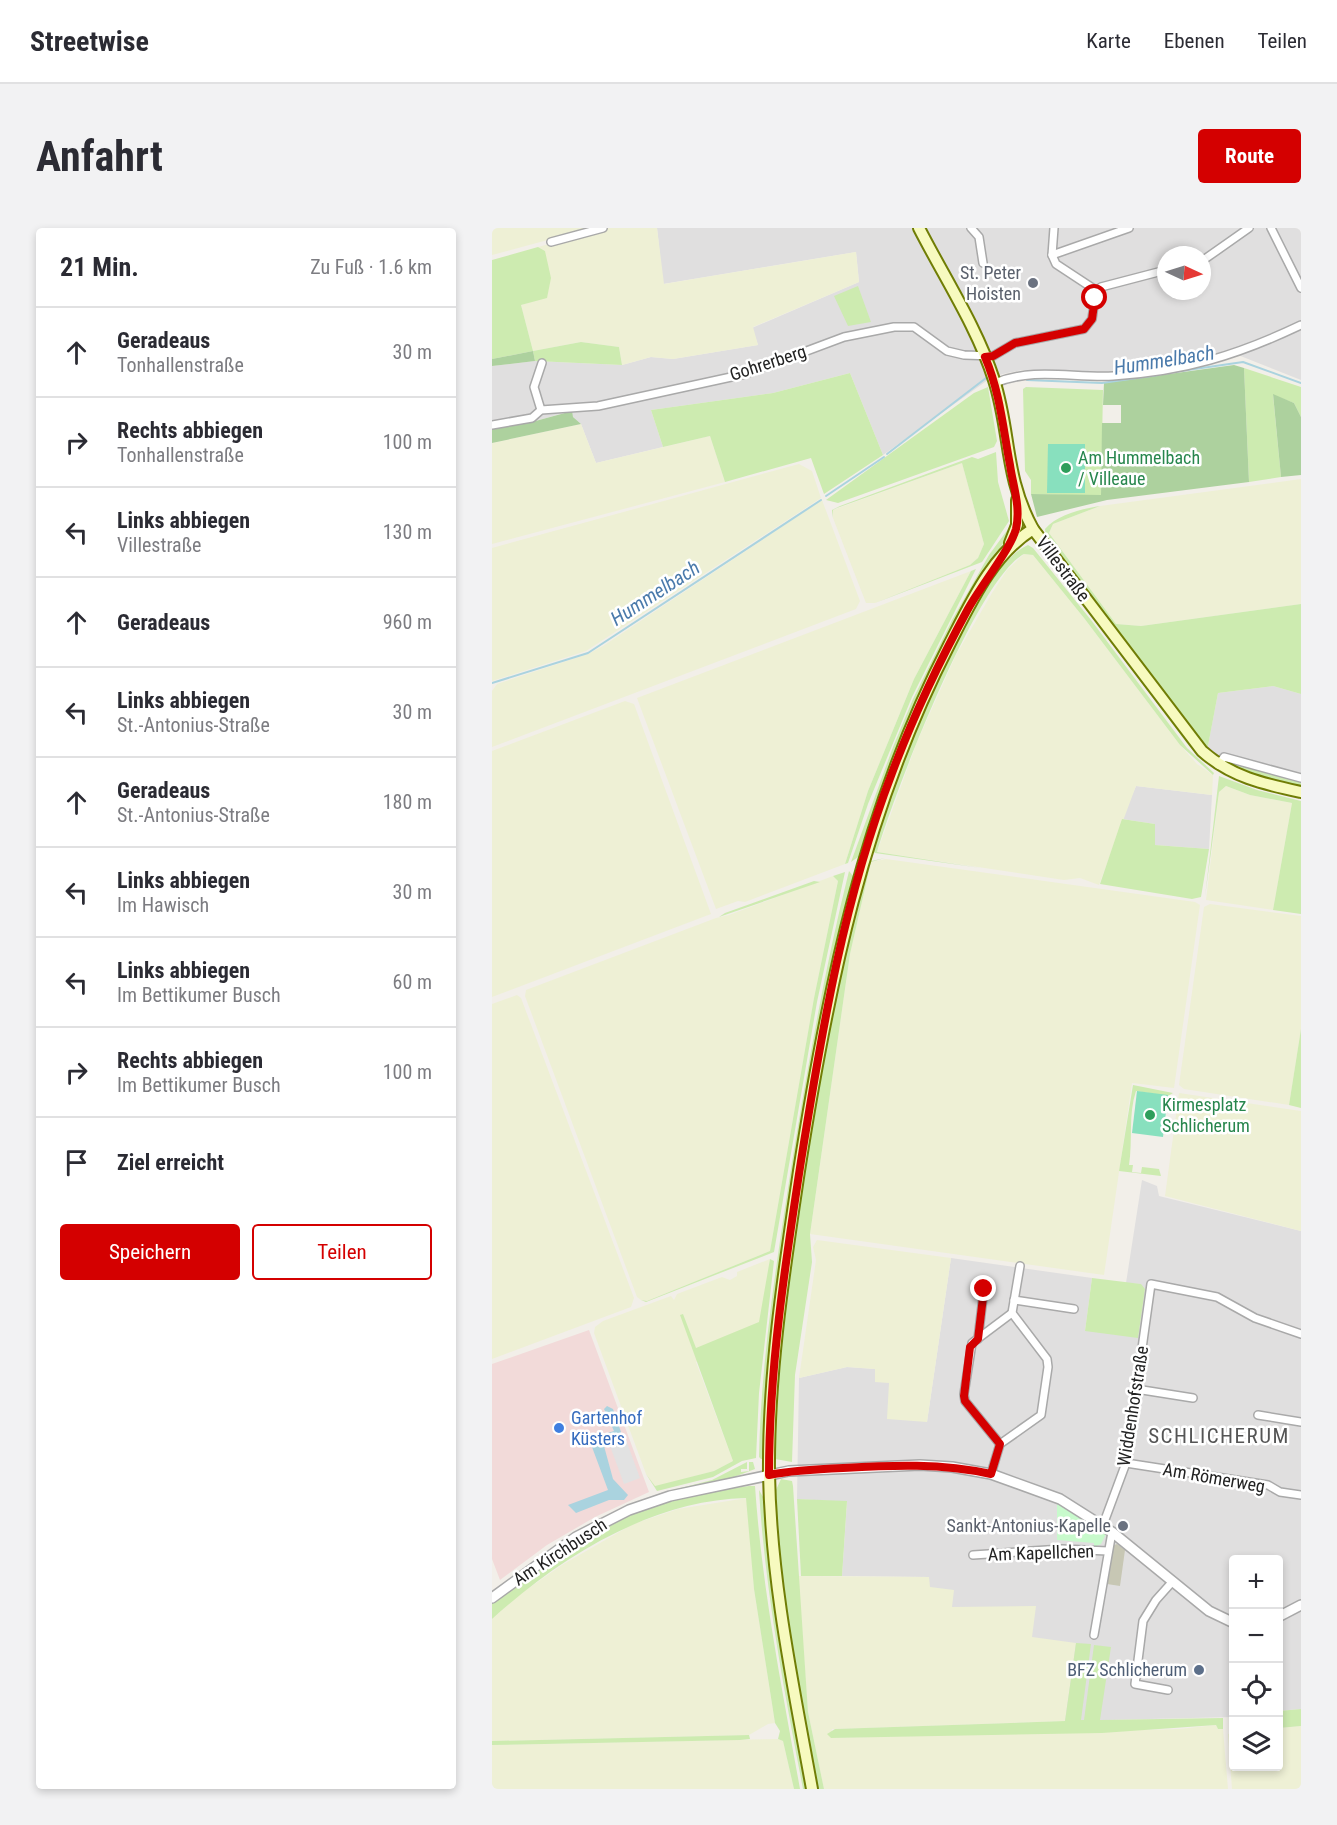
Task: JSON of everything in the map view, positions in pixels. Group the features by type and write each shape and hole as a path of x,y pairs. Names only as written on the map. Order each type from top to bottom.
{"main road":[{"name":"Villestraße","path":"919,228 985,357 995,383 1017,494 1033,529 1192,741 1218,765 1248,779 1301,792"},
{"path":"812,1789 778,1604 769,1475 774,1366 791,1227 823,1032 850,905 883,798 920,705 964,615 1008,547 1017,525 1017,494"},
{"path":"1008,547 1033,529"}],"street":[{"path":"551,242 603,228"},
{"path":"971,228 979,237 983,263"},
{"path":"1054,228 1052,255 1064,271 1098,291"},
{"path":"1052,255 1129,228"},
{"path":"1211,255 1249,228"},
{"path":"1271,228 1301,288"},
{"path":"985,357 993,356 1015,343 1084,329 1092,319 1098,291 1111,283 1157,272"},
{"path":"995,383 1029,373 1111,376 1206,363 1248,350 1301,325"},
{"name":"Gohrerberg","path":"492,425 532,418 541,410 598,406 745,374 844,337 894,327 914,327 947,351 985,357"},
{"path":"541,410 534,387 542,363"},
{"path":"1218,765 1224,757 1301,778"},
{"path":"1000,1444 964,1399 970,1347 1012,1313 1020,1266"},
{"name":"Widdenhofstraße","path":"1103,1525 1126,1463 1150,1284 1221,1299 1255,1318 1301,1334"},
{"path":"978,1339 984,1289"},
{"path":"1014,1300 1074,1309"},
{"path":"991,1474 1000,1444 1040,1416 1048,1367 1047,1359 1012,1313"},
{"path":"1136,1389 1193,1398"},
{"path":"1258,1415 1301,1422"},
{"name":"Am Römerweg","path":"1126,1463 1268,1485 1280,1492 1301,1496"},
{"name":"Am Kirchbusch","path":"492,1598 576,1538 629,1510 676,1494 797,1470 920,1465 991,1474 1050,1494 1103,1525 1209,1611 1229,1621"},
{"name":"Am Kapellchen","path":"1094,1635 1112,1532"},
{"name":"Am Kapellchen","path":"973,1555 1062,1549 1108,1551"},
{"path":"1168,1690 1135,1684 1143,1621 1156,1600 1173,1581"},
{"path":"1283,1614 1301,1605"}],"shaded area":[{"path":"492,228 592,228 492,255"},
{"path":"609,228 657,228 664,284 856,252 859,282 753,327 758,345 673,359 651,357 622,365 619,347 581,342 533,351 521,305 547,297 545,251 538,247"},
{"path":"657,228 1301,228 1301,380 1233,353 1217,359 1133,371 1104,373 1023,370 992,377 883,455 850,373 773,393 651,410 663,447 596,463 581,424 573,417 571,411 532,422 492,428 492,366 535,361 622,365 651,357 673,359 758,345 752,328 859,282 856,252 663,284"},
{"path":"581,424 596,463 710,436 725,482 492,544 492,443"},
{"path":"962,463 984,544 978,558 970,565 875,603 866,603 833,518 833,510"},
{"path":"799,464 812,471 821,498 586,651 492,681 492,548"},
{"path":"1301,479 1301,604 1141,626 1115,624 1049,533 1053,524 1100,506"},
{"path":"822,500 860,601 856,609 492,747 492,691 497,684 588,654 603,646"},
{"path":"1024,554 1033,555 1180,745 1197,764 1213,775 1212,795 1136,786 1099,885 1080,878 1064,880 877,852 917,742 956,655 1007,570"},
{"path":"971,571 914,679 868,791 845,864 745,902 738,901 716,909 637,698"},
{"path":"1273,686 1301,694 1301,775 1222,754 1216,758 1207,750 1218,693"},
{"path":"625,701 634,704 711,914 492,997 492,751"},
{"path":"1136,786 1212,795 1209,849 1155,845 1155,824 1122,819"},
{"path":"1226,786 1250,795 1292,803 1273,910 1206,900 1219,792"},
{"path":"886,859 1195,902 1200,905 1174,1088 1132,1083 1104,1275 810,1234 850,954 871,862"},
{"path":"833,876 838,881 814,998 770,1251 647,1301 641,1300 637,1297 525,996 526,990"},
{"path":"1210,904 1301,916 1301,1029 1289,1105 1184,1089 1179,1085 1204,907"},
{"path":"517,995 521,998 634,1298 631,1307 492,1359 492,1004"},
{"path":"1179,1093 1301,1111 1301,1231 1165,1196"},
{"path":"1142,1180 1157,1186 1159,1196 1301,1231 1301,1709 1283,1711 1283,1555 1229,1555 1229,1717 1065,1721 1032,1637 951,1607 929,1587 929,1577 842,1576 847,1502 797,1499 799,1378 847,1367 876,1369 927,1422 951,1258 1092,1278 1085,1331 1140,1284 1126,1283"},
{"path":"817,1240 951,1258 927,1422 887,1419 889,1383 875,1382 875,1369 847,1367 799,1378 816,1260 813,1247"},
{"path":"770,1259 760,1337 696,1362 733,1461 714,1471 655,1487 646,1474 594,1333 595,1327 603,1321 671,1296 674,1300 677,1294 722,1277 730,1280 737,1276 737,1272"},
{"name":"Gartenhof Küsters","path":"589,1330 649,1492 595,1517 547,1545 500,1580 492,1559 492,1364"},
{"path":"626,1440 640,1478 624,1484 610,1446"},
{"path":"747,1498 754,1589 775,1723 768,1724 749,1735 492,1741 492,1619 516,1597 562,1565 633,1524 678,1509"},
{"path":"1117,1544 1125,1550 1120,1586 1107,1584 1114,1545"},
{"path":"798,1576 929,1577 930,1587 954,1590 952,1607 1036,1606 1032,1637 1076,1643 1065,1721 832,1729 831,1738 1179,1729 1216,1725 1218,1729 1223,1729 1228,1789 824,1789 808,1712"},
{"path":"1301,1726 1301,1789 1232,1789 1231,1771 1283,1771 1283,1728"},
{"path":"778,1739 783,1741 794,1789 492,1789 492,1745"}],"green space":[{"path":"538,247 545,251 551,278 547,298 521,305 533,351 492,359 492,260"},
{"path":"858,286 871,322 848,326 834,296"},
{"path":"581,342 619,347 622,365 535,361 533,351"},
{"path":"533,351 535,361 492,366 492,359"},
{"path":"1234,365 1244,368 1249,482 1107,500 1037,517 1031,494 1101,495 1102,423 1121,423 1121,405 1103,405 1104,383"},
{"path":"1244,368 1301,387 1301,417 1294,403 1273,395 1281,477 1249,482"},
{"path":"850,373 883,455 824,494 811,458 725,482 710,436 663,447 651,410 773,393"},
{"path":"988,387 997,441 994,447 838,503 826,500 974,393"},
{"path":"1026,387 1103,390 1101,496 1031,494 1031,480 1025,471 1023,389"},
{"path":"1273,394 1294,403 1301,417 1301,475 1281,477"},
{"path":"572,411 573,417 581,424 492,443 492,428 532,422"},
{"name":"Am Hummelbach / Villeaue","path":"1048,444 1085,444 1085,493 1047,493"},
{"path":"996,452 998,482 1009,521 982,562 875,603 970,565 978,558 984,544 962,463 837,508 833,510 833,518 832,510 840,506 972,457 978,459"},
{"path":"1100,506 1053,524 1049,533 1116,624 1141,626 1301,604 1301,694 1273,686 1218,693 1207,751 1046,538 1045,529 1063,516"},
{"path":"1011,525 1011,533 985,569 940,647 903,730 858,857 851,862 913,699 952,620 989,555"},
{"path":"1028,545 1033,548 1091,620 1187,748 1214,773 1213,775 1180,745 1033,555 1024,554 1005,571 983,603 961,644 918,739 877,852 981,868 875,853 871,849 897,779 915,732 958,636 982,595 1005,563"},
{"path":"976,569 912,697 868,804 848,863 845,864 868,791 914,679 971,571"},
{"path":"1120,654 1192,747 1214,769 1189,746"},
{"path":"1227,760 1301,780 1301,789 1256,778 1223,764"},
{"path":"1219,776 1257,790 1301,801 1301,914 1273,910 1292,803 1250,795 1226,786 1219,792 1205,897"},
{"path":"1122,819 1155,824 1155,845 1209,849 1201,897 1192,899 1100,884"},
{"path":"885,858 871,862 850,954 810,1234 812,1262 795,1375 792,1462 775,1459 785,1308 805,1158 833,1009 867,862"},
{"path":"849,871 853,876 820,1021 770,1363 763,1459 761,1459 759,1457 763,1383 781,1236 818,1016"},
{"path":"845,872 817,1002 774,1252 646,1302 641,1300 647,1301 770,1251 814,998 838,881 833,876"},
{"path":"814,881 820,882 719,917 725,913"},
{"path":"1301,1029 1301,1108 1289,1105"},
{"path":"1133,1085 1173,1093 1168,1096 1136,1091 1132,1109 1129,1165 1133,1165 1132,1172 1141,1173 1142,1167 1159,1169 1161,1176 1119,1171"},
{"name":"Kirmesplatz Schlicherum","path":"1137,1091 1168,1095 1163,1137 1132,1133"},
{"path":"770,1259 774,1261 759,1393 756,1458 742,1461 713,1477 657,1491 646,1474 655,1486 714,1471 733,1461 680,1315 683,1314 696,1348 759,1322"},
{"path":"1092,1278 1141,1284 1145,1289 1138,1338 1085,1331"},
{"path":"747,1462 747,1469 741,1469 741,1472 749,1471 749,1462 753,1462 755,1469 721,1482 661,1493 712,1480"},
{"path":"781,1479 792,1481 793,1486 808,1712 824,1789 817,1789 791,1654 780,1578 776,1490"},
{"path":"755,1486 768,1601 800,1789 794,1789 783,1741 778,1739 780,1731 775,1723 754,1589 746,1498 711,1501 676,1509 609,1536 547,1574 492,1619 492,1603 528,1574 566,1548 607,1525 661,1502"},
{"path":"759,1490 763,1497 770,1571 781,1644 808,1789 803,1789 776,1640"},
{"path":"797,1499 847,1501 842,1576 801,1576"},
{"path":"1057,1504 1106,1534 1101,1544 1094,1547 1094,1543 1057,1540"},
{"path":"1076,1643 1091,1644 1081,1720 1084,1720 1094,1645 1111,1647 1100,1720 1223,1718 1223,1729 1218,1729 1216,1725 1102,1733 831,1738 827,1734 835,1729 1065,1721"},
{"path":"1301,1709 1301,1726 1283,1728 1283,1711"},
{"path":"749,1735 750,1739 740,1740 492,1745 492,1741"}],"water":[{"path":"607,1406 613,1409 621,1432 619,1437 611,1438 604,1446 613,1479 628,1495 624,1500 609,1500 576,1513 568,1505 608,1490 589,1439 614,1431 604,1409"}],"waterway":[{"name":"Hummelbach","path":"1167,373 1243,362 1301,383"},
{"name":"Hummelbach","path":"1027,380 1102,383 1158,375"},
{"name":"Hummelbach","path":"887,454 986,378"},
{"name":"Hummelbach","path":"826,496 884,457"},
{"name":"Hummelbach","path":"492,683 588,653 821,500"}],"place":[{"name":"St. Peter Hoisten","path":"1033,283"},
{"name":"Am Hummelbach / Villeaue","path":"1066,468"},
{"name":"Kirmesplatz Schlicherum","path":"1150,1115"},
{"name":"Gartenhof Küsters","path":"559,1428"},
{"name":"Sankt-Antonius-Kapelle","path":"1123,1526"},
{"name":"BFZ Schlicherum","path":"1199,1670"}],"district":[{"name":"SCHLICHERUM","path":"1219,1436"}],"route":[{"path":"984,1289 978,1339 970,1347 964,1396 965,1401 1000,1444 991,1474 952,1467 911,1465 795,1470 769,1475 771,1395 788,1249 823,1032 850,905 870,834 920,705 964,615 1008,547 1017,525 1017,494 1008,457 999,396 985,357 993,356 1008,345 1015,343 1084,329 1092,319 1095,298"}]}
